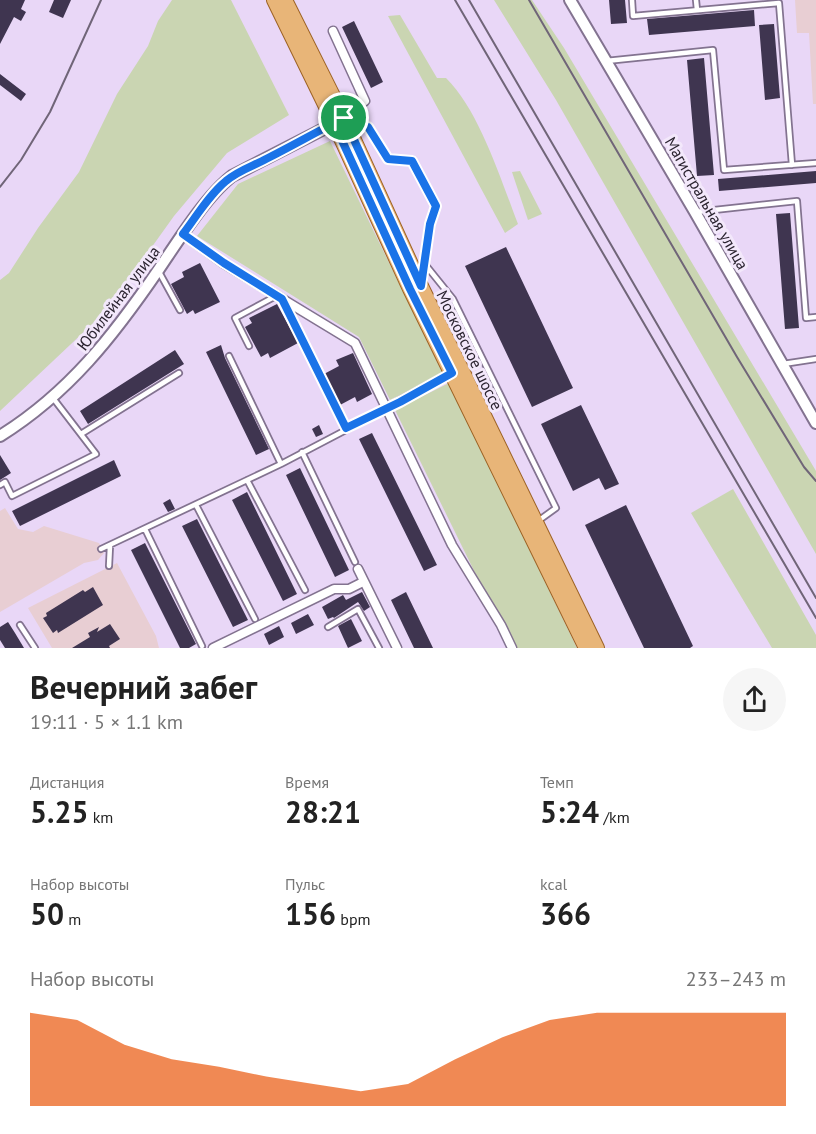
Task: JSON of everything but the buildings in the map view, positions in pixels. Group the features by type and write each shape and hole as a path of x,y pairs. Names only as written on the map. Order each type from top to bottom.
{"main road":[{"name":"Московское шоссе","path":"274,0 339,121 597,648"},
{"name":"Московское шоссе","path":"285,0 410,289 586,648"}],"street":[{"name":"Магистральная улица","path":"570,0 816,423"},
{"path":"333,31 365,101 339,121"},
{"name":"Юбилейная улица","path":"0,436 53,398 86,366 111,336 183,234 223,183 232,176 339,121"},
{"path":"183,234 224,263 355,343 452,545 501,625 512,648"},
{"path":"386,409 452,373"},
{"path":"356,565 397,648"},
{"path":"213,648 334,590 349,589 363,582"}],"lane":[{"path":"632,0 633,16 779,2 792,165"},
{"path":"696,0 697,10"},
{"path":"605,61 713,50 724,170 816,164"},
{"path":"339,121 368,127 388,159 412,161 436,206 430,224 421,286"},
{"path":"695,212 797,201 806,318 816,317"},
{"path":"424,263 453,299 556,508 536,523"},
{"path":"158,270 180,310"},
{"path":"249,346 235,318 279,297 346,428"},
{"path":"229,356 281,464"},
{"path":"783,364 816,359"},
{"path":"81,434 180,373"},
{"path":"0,485 5,482 12,496 96,454 53,398"},
{"path":"102,549 281,464 386,409"},
{"path":"302,452 356,565"},
{"path":"247,480 305,590"},
{"path":"196,505 255,618"},
{"path":"145,529 202,646"},
{"path":"109,566 110,546"},
{"path":"328,627 358,609 380,648"},
{"path":"20,625 35,648"}],"shaded area":[{"path":"795,0 816,0 816,104 813,104 809,33 797,33"},
{"path":"5,508 18,529 33,532 44,526 99,543 104,553 98,560 84,563 0,612 0,511"},
{"path":"117,563 156,636 159,648 52,648 28,608"}],"green space":[{"path":"172,0 231,0 289,115 227,153 174,216 106,311 0,411 0,280 9,273 79,172 117,94 148,46 158,21"},
{"path":"494,0 532,0 564,48 816,471 816,554 556,100"},
{"path":"400,15 437,78 446,78 458,92 479,127 518,224 505,233 388,16"},
{"path":"330,141 443,374 390,400 359,337 197,236 238,184"},
{"path":"520,171 542,214 528,220 512,172"},
{"path":"449,383 577,648 512,648 395,410"},
{"path":"733,489 816,635 816,648 772,648 691,513"}],"railway":[{"path":"0,187 21,160 50,112 101,0"},
{"path":"455,0 816,618"},
{"path":"469,0 816,598"},
{"path":"529,0 737,357 804,467 816,481"}],"route":[{"path":"344,118 334,123 410,289 452,373 346,428 282,299 183,234 223,183 232,176 308,138 334,123 344,118 368,127 388,159 412,161 436,206 430,224 421,286 344,118"}]}
